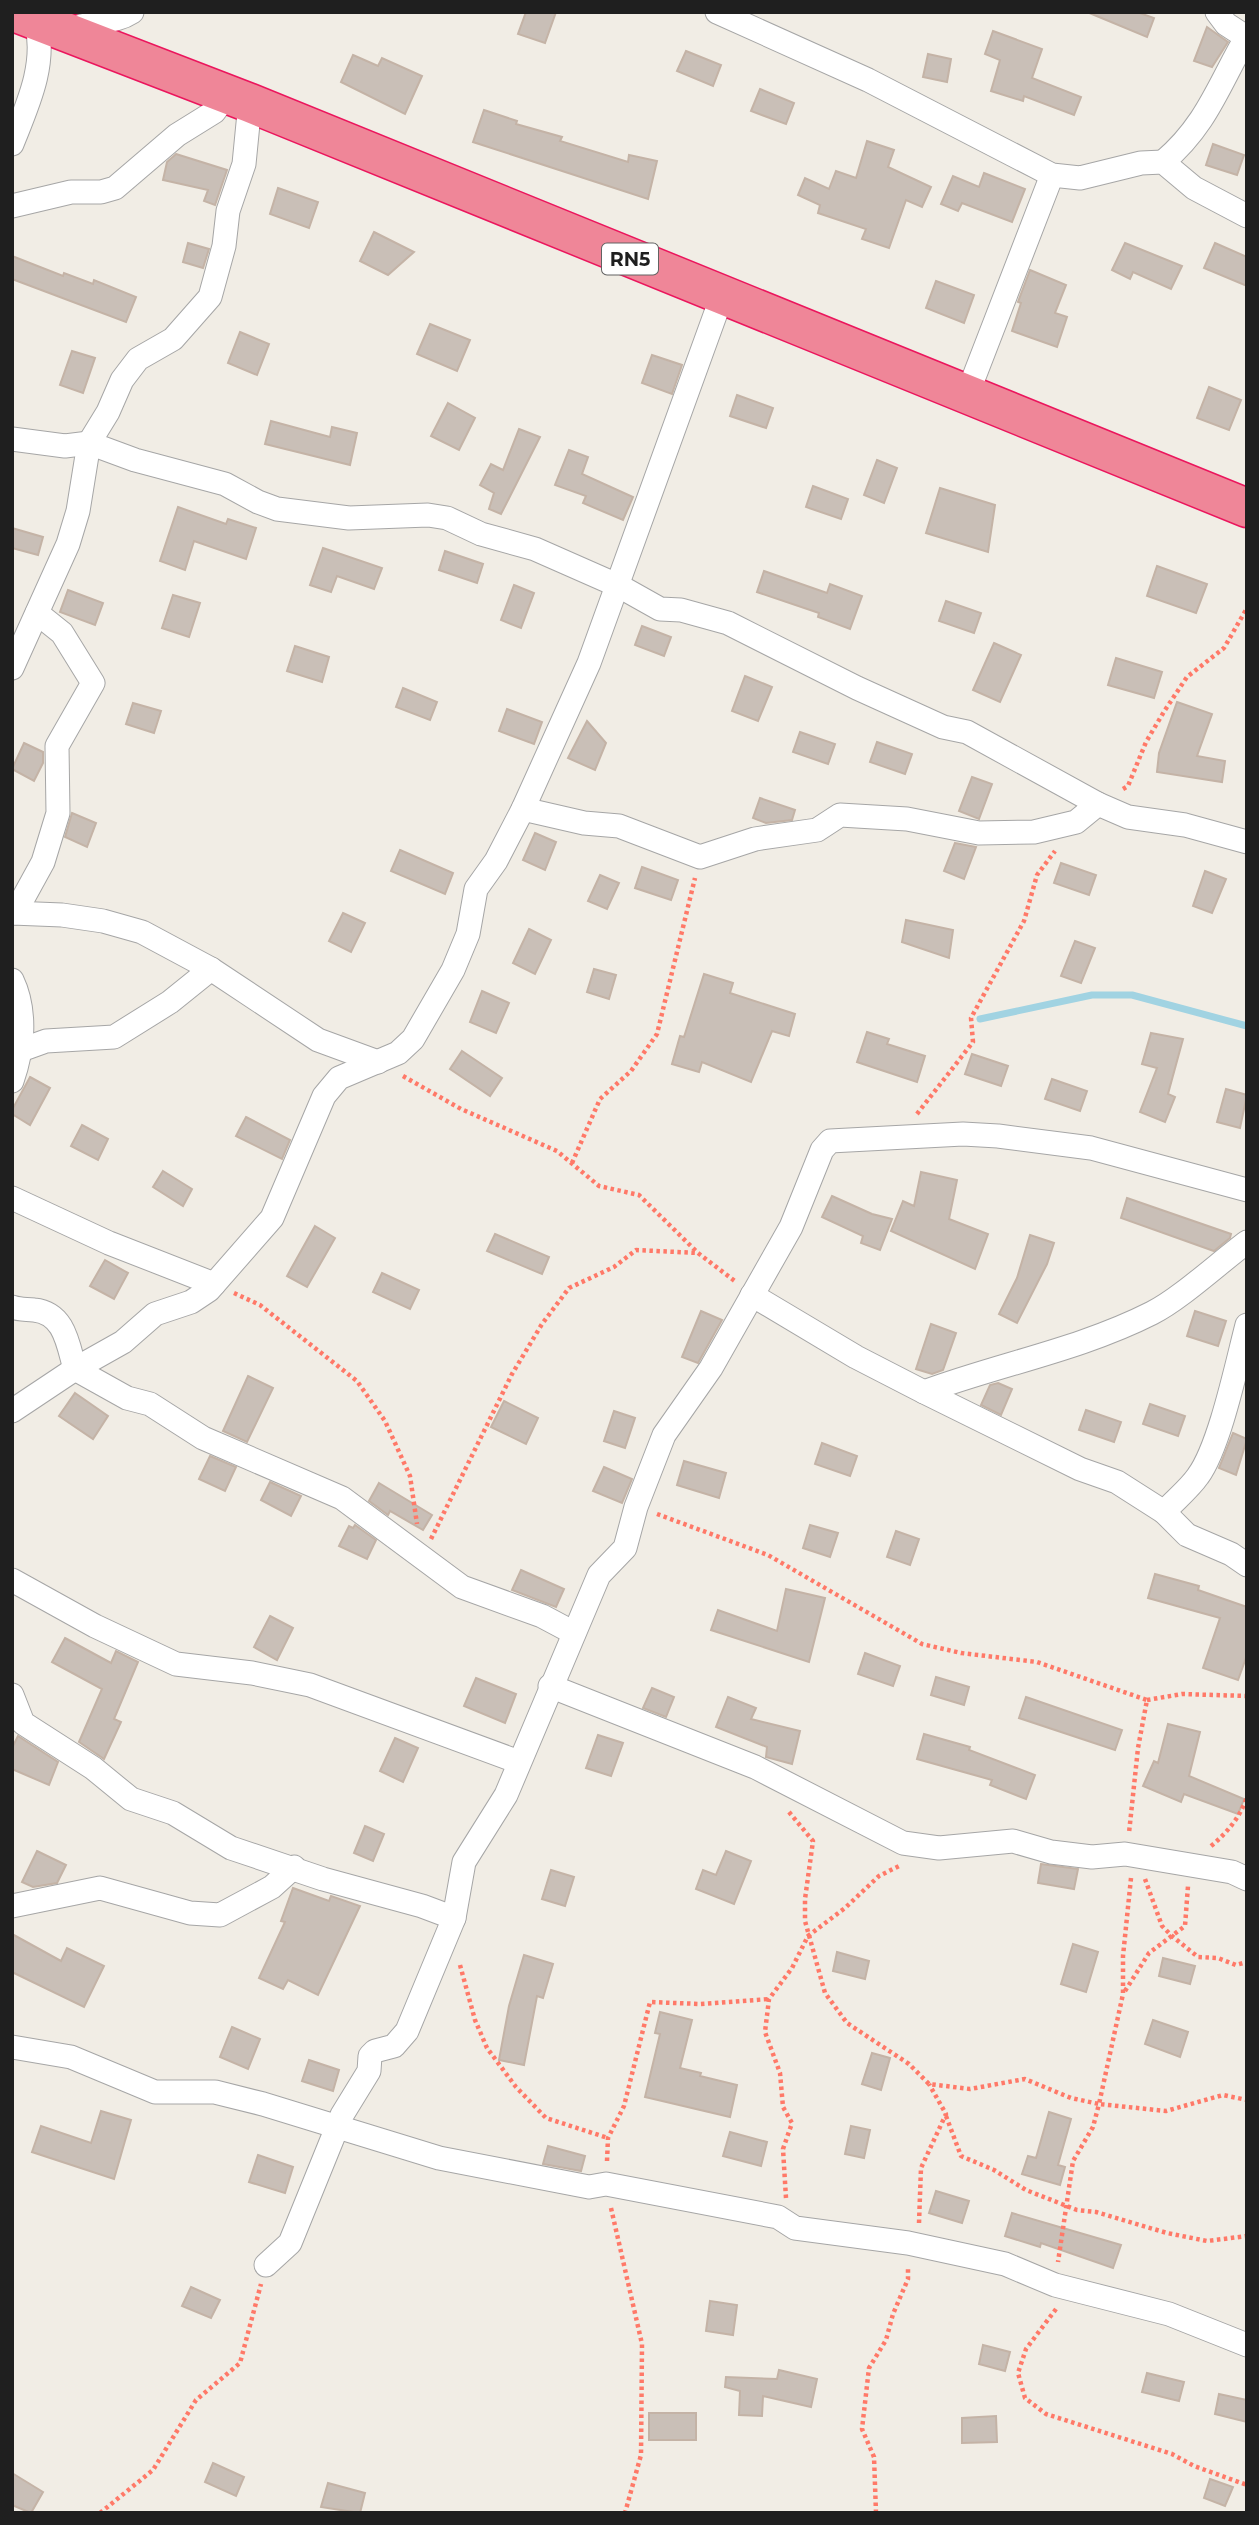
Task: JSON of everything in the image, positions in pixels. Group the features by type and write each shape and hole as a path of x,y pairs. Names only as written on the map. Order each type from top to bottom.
{"highway":[{"name":"RN5","path":"39,22 238,99 1247,508"}],"street":[{"path":"12,144 40,60 39,22 111,21 132,12"},
{"path":"717,12 868,80 1052,175 1080,177 1141,163 1163,162 1186,142 1200,123 1247,36 1226,24 1217,12"},
{"path":"12,206 71,192 102,192 115,188 177,135 238,99 244,164 228,211 224,246 210,297 173,339 130,366 89,443 72,533 12,668"},
{"path":"1163,162 1194,188 1247,216"},
{"path":"967,395 1052,175"},
{"path":"12,1411 75,1369 123,1342 155,1314 191,1302 214,1284 272,1218 324,1096 339,1078 398,1053 412,1039 441,991 468,934 476,889 496,861 523,809 589,663 722,296"},
{"path":"12,439 65,446 89,443 135,460 225,484 269,507 349,517 428,515 447,518 481,534 535,549 619,586 660,609 681,610 728,623 857,688 943,727 967,732 1098,804 1128,817 1185,825 1247,842"},
{"path":"37,613 62,633 93,683 57,746 58,813 43,862 14,913 73,916 142,932 211,969 318,1040 378,1062"},
{"path":"523,809 584,823 619,826 700,857 755,839 817,830 840,815 907,819 979,833 1034,832 1076,822 1098,804"},
{"path":"21,1050 46,1041 104,1040 123,1033 211,969"},
{"path":"12,980 21,1012 21,1050 12,1081"},
{"path":"266,2265 290,2243 337,2128 366,2078 370,2056 380,2049 394,2046 407,2031 454,1918 464,1862 506,1795 599,1575 625,1548 636,1507 664,1434 711,1368 791,1227 822,1150 830,1141 998,1136 1091,1148 1247,1190"},
{"path":"12,1198 109,1243 214,1284"},
{"path":"924,1392 983,1370 1031,1360 1109,1333 1155,1312 1247,1242"},
{"path":"752,1295 856,1357 924,1392 1080,1468 1117,1482 1164,1511 1187,1535 1231,1553 1247,1566"},
{"path":"12,1307 47,1313 56,1320 66,1335 75,1369 127,1398 150,1404 203,1438 342,1498 462,1587 542,1616 573,1633"},
{"path":"1164,1511 1199,1476 1227,1402 1247,1325"},
{"path":"12,1580 95,1626 176,1664 252,1673 310,1685 519,1762"},
{"path":"550,1686 755,1767 902,1843 939,1848 1013,1841 1051,1852 1093,1857 1131,1856 1232,1872 1247,1878"},
{"path":"12,1695 23,1723 93,1768 131,1800 173,1814 231,1848 293,1867 323,1880 422,1906 454,1918"},
{"path":"12,1906 100,1888 181,1911 220,1915 272,1887 293,1867"},
{"path":"12,2047 71,2057 155,2092 215,2092 387,2140 428,2155 589,2186 606,2184 778,2217 795,2228 908,2243 1005,2264 1055,2285 1169,2314 1247,2345"}],"path":[{"path":"1098,804 1128,786 1146,742 1172,699 1187,677 1223,648 1247,608"},
{"path":"900,1137 973,1042 971,1018 1024,922 1037,875 1076,822"},
{"path":"572,1163 600,1099 631,1071 657,1034 700,857"},
{"path":"378,1062 460,1109 557,1151 599,1186 639,1195 698,1253 752,1295"},
{"path":"422,1555 512,1374 542,1324 569,1288 614,1267 636,1250 698,1253"},
{"path":"214,1284 260,1305 357,1381 385,1421 410,1476 422,1555"},
{"path":"636,1507 711,1531 768,1555 922,1644 961,1653 1037,1662 1147,1700 1182,1694 1247,1696"},
{"path":"1147,1700 1125,1927 1123,1994 1093,2127 1073,2161 1055,2285 1057,2313 1026,2349 1018,2373 1025,2398 1046,2414 1172,2454 1194,2466 1247,2485"},
{"path":"813,1841 805,1899 808,1936 825,1993 847,2023 909,2064 929,2084 946,2114 961,2156 993,2170 1026,2190 1077,2210 1096,2212 1167,2233 1207,2241 1247,2235"},
{"path":"778,2217 786,2204 783,2149 792,2123 783,2107 780,2073 765,2032 769,1999 792,1968 808,1936 845,1908 879,1876 939,1848"},
{"path":"1131,1856 1162,1927 1172,1937 1198,1957 1218,1958 1236,1965 1247,1962"},
{"path":"454,1918 463,1984 487,2048 516,2087 546,2118 608,2138"},
{"path":"1123,1994 1149,1953 1172,1937"},
{"path":"929,2084 970,2089 1025,2079 1071,2098 1099,2104 1166,2111 1223,2095 1247,2100"},
{"path":"876,2513 874,2457 862,2429 869,2368 886,2340 892,2314 908,2279 908,2243 919,2228 921,2168 946,2114"},
{"path":"100,2513 153,2470 196,2400 240,2363 266,2265"}],"building":[{"path":"526,12 556,12 545,43 518,34"},
{"path":"1087,12 1137,12 1154,18 1147,37"},
{"path":"1207,27 1228,42 1212,67 1194,61"},
{"path":"993,31 1042,49 1032,78 1081,97 1074,115 1024,96 1023,101 991,91 1000,60 985,54"},
{"path":"686,51 721,65 713,86 677,71"},
{"path":"928,54 951,59 947,82 923,77"},
{"path":"353,55 378,66 382,58 422,76 405,114 341,82"},
{"path":"760,89 794,103 786,124 751,111"},
{"path":"484,110 517,121 516,124 562,137 560,141 628,162 629,155 657,161 648,199 473,142"},
{"path":"867,141 894,150 888,167 931,187 922,207 906,200 889,248 862,239 866,229 818,213 820,205 798,195 805,178 829,189 836,171 856,178"},
{"path":"1213,144 1244,155 1237,175 1206,165"},
{"path":"176,154 227,170 215,205 204,201 208,190 163,180 167,162"},
{"path":"984,173 1025,189 1012,222 962,203 958,211 941,204 953,176 979,187"},
{"path":"278,188 318,202 309,228 270,214"},
{"path":"374,232 414,252 388,275 360,261"},
{"path":"188,243 209,249 203,268 183,262"},
{"path":"1125,243 1182,266 1171,289 1133,272 1130,279 1112,270"},
{"path":"1215,243 1247,257 1247,286 1204,268"},
{"path":"12,256 63,276 64,273 93,284 94,280 136,297 126,322 12,279"},
{"path":"1030,270 1066,285 1055,313 1067,317 1057,347 1012,331 1021,303 1018,302"},
{"path":"936,281 974,295 964,323 926,308"},
{"path":"430,324 470,340 457,371 417,354"},
{"path":"240,332 269,344 257,375 228,363"},
{"path":"72,351 95,358 83,393 60,385"},
{"path":"652,355 682,365 672,394 642,383"},
{"path":"1209,387 1241,400 1229,430 1197,418"},
{"path":"737,395 773,408 766,428 730,416"},
{"path":"448,403 475,418 459,450 431,436"},
{"path":"271,421 330,437 332,427 357,433 350,465 265,444"},
{"path":"519,429 540,437 501,514 489,509 494,493 480,485 491,464 503,470"},
{"path":"569,450 588,457 582,474 633,497 623,520 583,503 586,496 555,485"},
{"path":"877,460 897,468 884,503 864,495"},
{"path":"813,486 848,499 841,519 806,507"},
{"path":"940,488 995,505 988,552 926,533"},
{"path":"178,507 226,524 228,519 256,528 246,559 194,541 185,570 160,561"},
{"path":"12,528 43,537 38,555 12,548"},
{"path":"323,548 382,568 374,589 337,576 331,592 310,585"},
{"path":"445,551 483,564 477,583 439,570"},
{"path":"1157,566 1207,584 1196,613 1147,596"},
{"path":"764,571 827,593 830,584 862,596 850,629 818,617 819,613 757,592"},
{"path":"514,585 534,593 521,628 501,620"},
{"path":"68,590 103,603 95,625 60,612"},
{"path":"173,595 200,603 189,637 162,628"},
{"path":"946,601 981,613 974,633 939,621"},
{"path":"642,626 671,637 664,656 635,645"},
{"path":"994,643 1021,655 1000,702 973,690"},
{"path":"295,646 329,657 322,682 287,671"},
{"path":"1116,658 1162,672 1154,698 1108,685"},
{"path":"745,676 772,687 758,721 732,711"},
{"path":"403,688 437,702 430,720 396,707"},
{"path":"1177,702 1212,714 1197,756 1225,761 1222,782 1157,772 1159,753"},
{"path":"133,703 161,711 154,733 126,724"},
{"path":"507,709 542,722 534,744 499,731"},
{"path":"587,721 606,743 595,770 568,758"},
{"path":"800,732 835,744 828,764 793,752"},
{"path":"877,742 912,754 905,774 870,762"},
{"path":"24,743 43,752 43,763 34,781 12,769"},
{"path":"972,777 992,784 979,819 959,811"},
{"path":"760,798 795,810 792,820 766,823 753,818"},
{"path":"72,813 96,823 87,847 65,837"},
{"path":"535,833 556,842 545,870 523,860"},
{"path":"955,843 976,847 964,879 944,871"},
{"path":"400,850 453,873 445,894 391,871"},
{"path":"1061,863 1096,875 1089,895 1054,883"},
{"path":"642,867 678,880 671,900 635,888"},
{"path":"1205,871 1226,879 1212,913 1193,906"},
{"path":"600,875 619,883 607,909 588,901"},
{"path":"343,913 365,923 351,952 329,941"},
{"path":"906,920 953,930 949,958 902,942"},
{"path":"529,929 551,940 535,974 513,963"},
{"path":"1075,941 1095,948 1081,983 1061,976"},
{"path":"594,969 616,975 609,999 587,992"},
{"path":"704,974 733,983 730,993 795,1014 789,1036 772,1031 751,1082 702,1062 699,1072 672,1064 680,1036 684,1037"},
{"path":"482,991 509,1003 496,1033 470,1022"},
{"path":"867,1032 889,1039 887,1044 925,1056 917,1082 857,1062"},
{"path":"1151,1033 1183,1039 1168,1094 1175,1097 1165,1122 1140,1112 1157,1068 1142,1064"},
{"path":"462,1051 502,1078 490,1096 450,1069"},
{"path":"972,1054 1008,1066 1001,1086 965,1074"},
{"path":"30,1077 50,1088 30,1125 12,1114 12,1110"},
{"path":"1052,1079 1087,1091 1080,1111 1045,1099"},
{"path":"1226,1089 1247,1095 1240,1128 1217,1122"},
{"path":"246,1117 290,1140 282,1159 236,1136"},
{"path":"82,1125 108,1139 98,1160 71,1146"},
{"path":"163,1171 192,1189 183,1206 153,1187"},
{"path":"921,1172 957,1180 949,1219 988,1234 975,1269 891,1231 903,1201 914,1206"},
{"path":"832,1196 872,1214 892,1219 880,1250 861,1243 863,1236 822,1217"},
{"path":"1127,1198 1231,1234 1230,1238 1214,1251 1121,1218"},
{"path":"315,1226 335,1238 307,1287 287,1276"},
{"path":"495,1234 549,1257 542,1274 487,1251"},
{"path":"1030,1235 1054,1243 1047,1264 1017,1323 999,1314 1017,1278"},
{"path":"105,1260 128,1273 114,1299 90,1286"},
{"path":"382,1273 419,1290 410,1309 373,1292"},
{"path":"701,1311 722,1320 698,1363 682,1357"},
{"path":"1195,1311 1226,1321 1218,1346 1187,1336"},
{"path":"931,1324 956,1333 943,1370 932,1374 916,1369"},
{"path":"248,1376 273,1388 247,1442 223,1431"},
{"path":"998,1383 1012,1389 1001,1415 981,1405 990,1385"},
{"path":"75,1393 108,1416 93,1439 59,1416"},
{"path":"504,1401 538,1418 526,1444 491,1427"},
{"path":"1150,1404 1185,1416 1178,1436 1143,1424"},
{"path":"1086,1410 1121,1422 1114,1442 1079,1430"},
{"path":"614,1411 635,1418 625,1448 604,1441"},
{"path":"1233,1433 1247,1439 1236,1475 1219,1468"},
{"path":"822,1443 857,1456 850,1476 815,1464"},
{"path":"210,1456 236,1467 225,1491 199,1479"},
{"path":"684,1461 726,1473 719,1498 677,1485"},
{"path":"604,1467 632,1479 622,1503 593,1491"},
{"path":"270,1482 301,1496 291,1516 261,1500"},
{"path":"379,1483 432,1515 423,1530 390,1511 388,1515 369,1501"},
{"path":"355,1525 376,1540 367,1559 339,1546 349,1526 353,1528"},
{"path":"810,1525 838,1533 830,1557 803,1548"},
{"path":"896,1531 919,1539 910,1565 887,1557"},
{"path":"521,1570 564,1589 556,1607 512,1590"},
{"path":"1155,1574 1199,1586 1198,1590 1247,1607 1247,1655 1238,1680 1203,1668 1220,1618 1148,1598"},
{"path":"786,1589 825,1598 809,1662 711,1630 718,1610 777,1631"},
{"path":"270,1616 293,1628 277,1660 254,1647"},
{"path":"65,1638 111,1663 116,1651 138,1662 114,1719 121,1722 104,1759 79,1742 102,1689 52,1662"},
{"path":"865,1653 900,1666 893,1686 858,1674"},
{"path":"936,1677 969,1687 964,1705 931,1695"},
{"path":"476,1678 516,1694 505,1723 464,1706"},
{"path":"652,1688 674,1697 666,1717 643,1708"},
{"path":"728,1697 756,1708 751,1719 800,1731 792,1764 766,1757 767,1747 716,1727"},
{"path":"1026,1697 1122,1730 1115,1750 1019,1718"},
{"path":"1168,1724 1200,1732 1189,1776 1244,1799 1238,1814 1184,1794 1181,1802 1143,1786 1154,1761 1158,1763"},
{"path":"924,1734 970,1747 969,1750 1035,1775 1026,1799 990,1785 992,1780 917,1759"},
{"path":"598,1735 623,1743 611,1776 586,1768"},
{"path":"18,1736 58,1762 49,1785 12,1769 12,1748"},
{"path":"395,1738 418,1748 403,1782 380,1771"},
{"path":"365,1826 384,1834 373,1861 354,1853"},
{"path":"37,1851 66,1865 57,1883 33,1887 22,1882"},
{"path":"726,1851 751,1861 734,1904 696,1889 703,1870 716,1875"},
{"path":"1041,1864 1078,1869 1074,1889 1038,1883"},
{"path":"551,1870 574,1877 565,1906 542,1899"},
{"path":"293,1888 329,1901 331,1896 360,1906 318,1995 288,1980 283,1989 259,1978 285,1922 281,1921"},
{"path":"12,1934 61,1961 67,1948 104,1966 84,2007 12,1972"},
{"path":"1073,1944 1098,1952 1086,1992 1061,1984"},
{"path":"837,1952 869,1961 865,1979 833,1971"},
{"path":"524,1955 553,1964 543,1998 537,1996 524,2065 499,2060 509,2006"},
{"path":"1163,1958 1195,1966 1190,1984 1159,1976"},
{"path":"660,2012 692,2020 680,2068 737,2085 730,2117 645,2097 660,2034 655,2033"},
{"path":"1153,2020 1188,2032 1180,2057 1145,2044"},
{"path":"232,2027 260,2039 248,2069 220,2057"},
{"path":"872,2053 890,2058 881,2090 862,2084"},
{"path":"309,2060 339,2070 333,2091 302,2081"},
{"path":"101,2111 131,2120 114,2179 32,2152 41,2126 91,2143"},
{"path":"1049,2112 1071,2119 1058,2165 1065,2167 1060,2185 1022,2174 1028,2156 1036,2158"},
{"path":"851,2126 870,2130 864,2158 845,2154"},
{"path":"730,2132 767,2142 761,2166 723,2156"},
{"path":"548,2146 585,2156 581,2171 543,2164"},
{"path":"258,2155 293,2167 285,2193 249,2182"},
{"path":"936,2191 969,2201 962,2223 929,2213"},
{"path":"1012,2213 1121,2245 1113,2268 1041,2243 1040,2247 1005,2236"},
{"path":"191,2287 220,2300 211,2318 182,2306"},
{"path":"710,2301 737,2305 733,2335 706,2331"},
{"path":"983,2345 1010,2352 1005,2371 979,2364"},
{"path":"779,2370 817,2379 811,2407 763,2396 762,2416 739,2415 740,2391 725,2387 726,2377 777,2379"},
{"path":"1147,2373 1184,2382 1179,2401 1142,2392"},
{"path":"1219,2394 1247,2400 1247,2422 1215,2414"},
{"path":"649,2413 696,2413 696,2440 649,2440"},
{"path":"996,2416 997,2442 962,2443 962,2418"},
{"path":"213,2463 244,2477 236,2496 205,2482"},
{"path":"12,2473 43,2492 31,2513 12,2505"},
{"path":"1210,2479 1233,2487 1225,2506 1204,2498"},
{"path":"328,2483 365,2493 360,2513 321,2507"}],"waterway":[{"path":"980,1019 1092,995 1132,995 1247,1026"}]}
